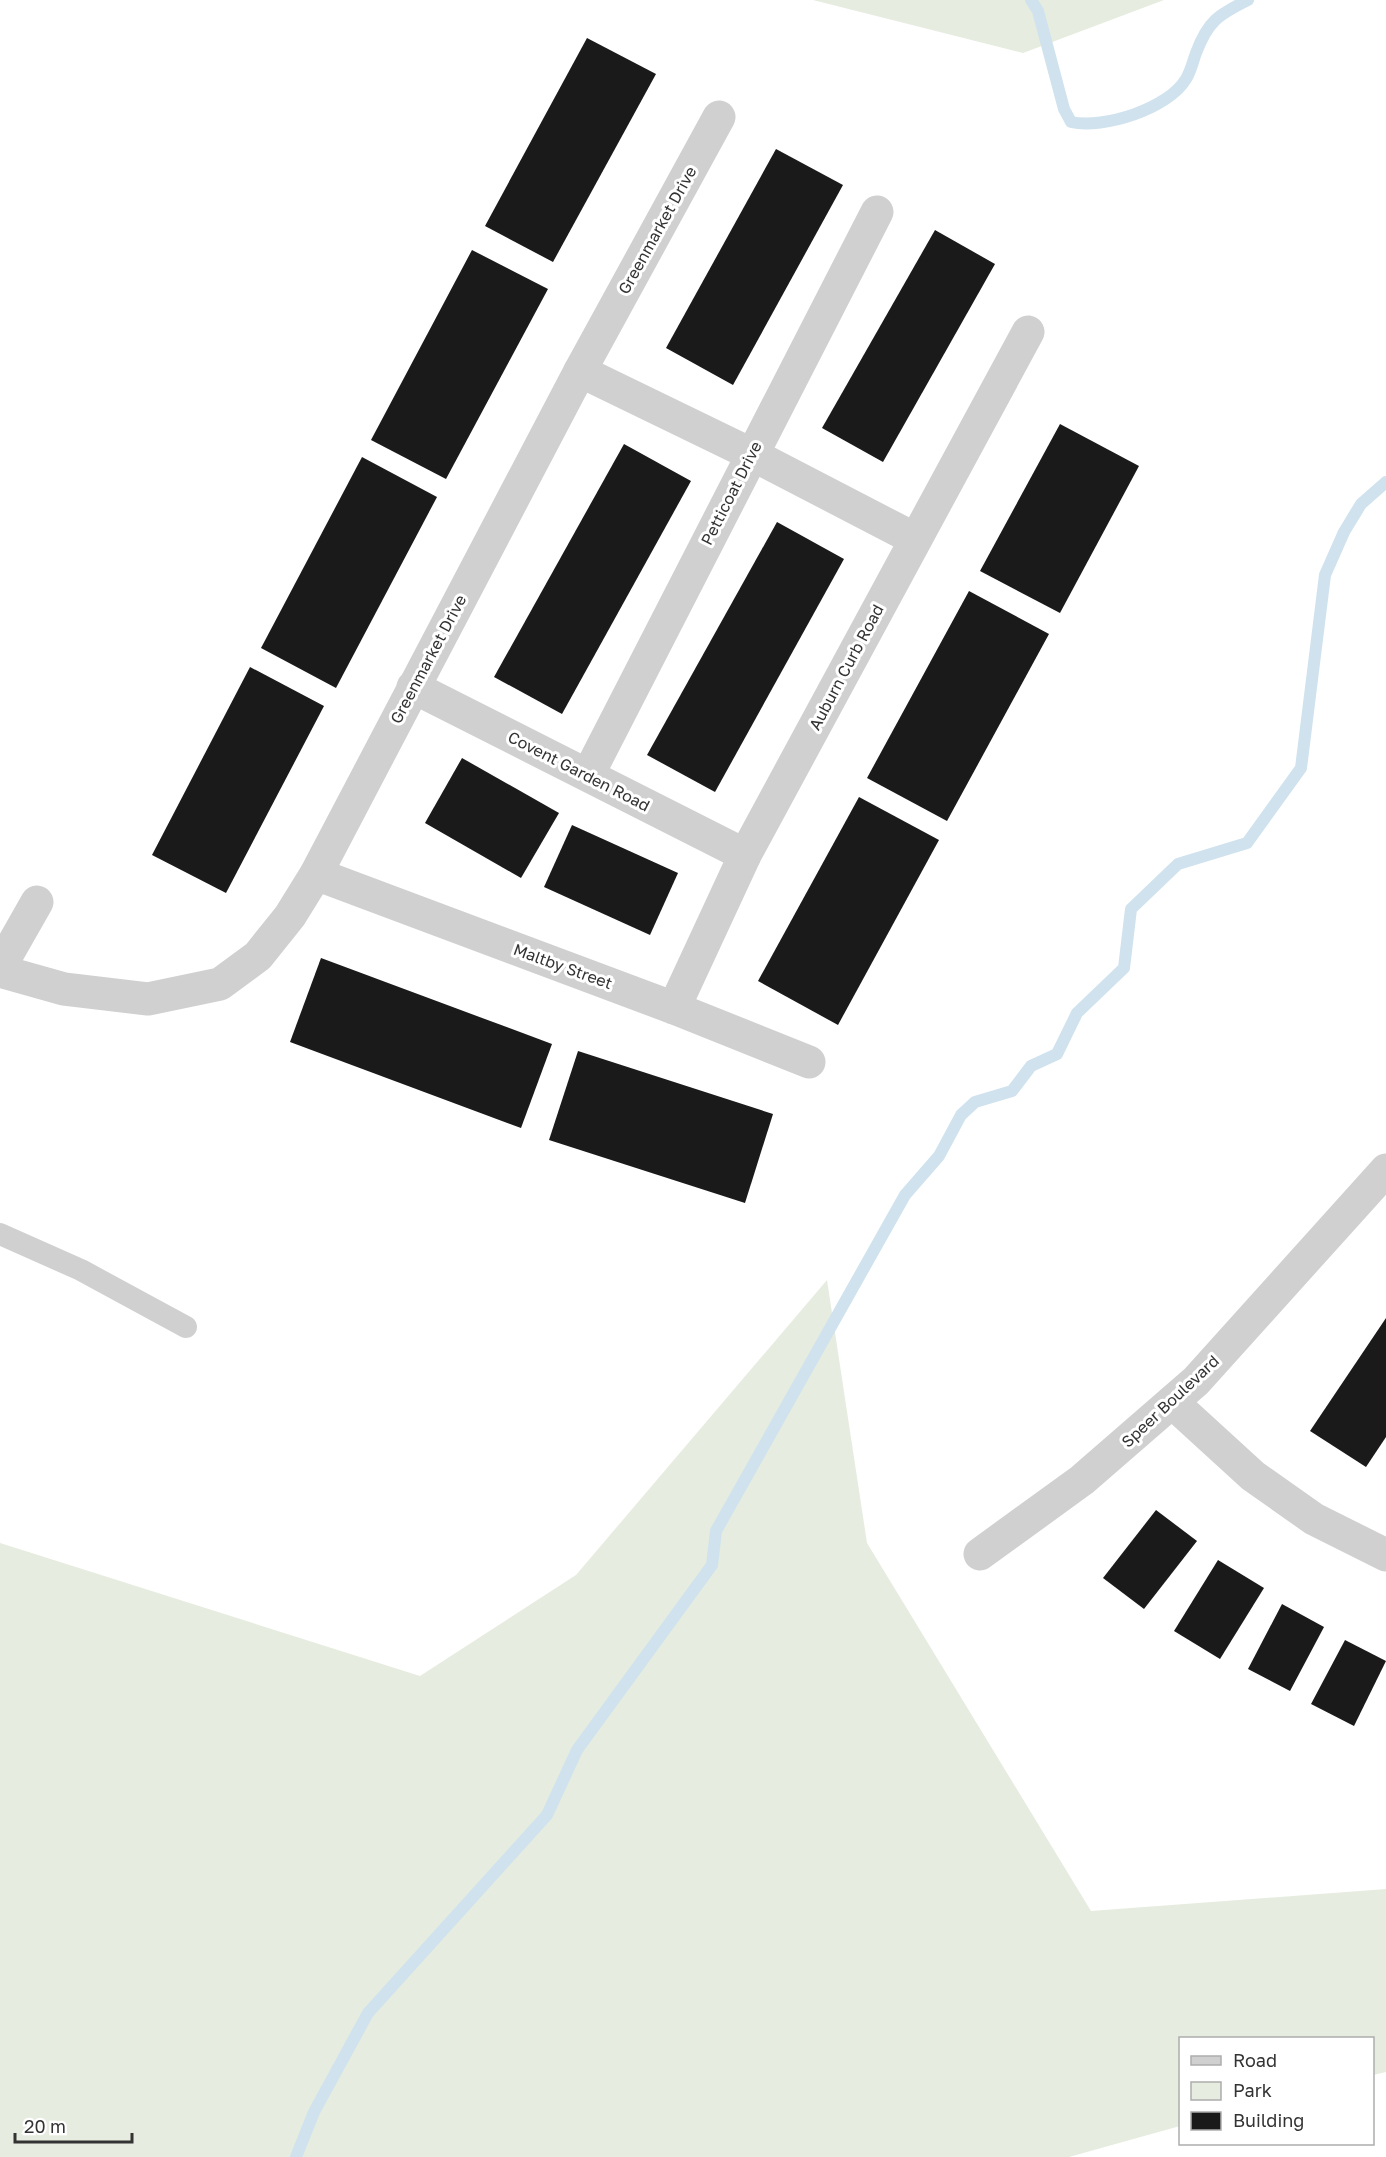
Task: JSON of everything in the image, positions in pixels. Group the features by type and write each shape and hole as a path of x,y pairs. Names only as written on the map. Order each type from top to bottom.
{"street":[{"name":"Greenmarket Drive","path":"0,969 64,989 148,999 220,984 258,956 291,916 316,874 580,371 719,117"},
{"name":"Petticoat Drive","path":"588,775 877,212"},
{"name":"Auburn Curb Road","path":"674,1008 745,855 1028,332"},
{"path":"580,371 751,454 915,539"},
{"name":"Covent Garden Road","path":"413,687 745,855"},
{"name":"Maltby Street","path":"316,874 674,1008 809,1062"},
{"path":"0,969 37,902"},
{"name":"Speer Boulevard","path":"980,1554 1082,1480 1172,1402 1219,1356 1386,1170"},
{"path":"1172,1402 1253,1476 1314,1519 1386,1555"}],"lane":[{"path":"0,1234 81,1270 186,1327"}],"green space":[{"path":"813,0 1164,0 1023,53"},
{"path":"827,1280 867,1543 1091,1911 1386,1889 1386,2072 1374,2075 1374,2037 1179,2037 1179,2126 1069,2157 0,2157 0,1543 420,1676 576,1575"}],"building":[{"path":"587,38 656,74 553,262 485,226"},
{"path":"776,149 843,185 733,385 666,348"},
{"path":"935,230 995,264 883,462 822,428"},
{"path":"472,250 548,289 446,479 371,440"},
{"path":"1060,424 1139,466 1060,613 980,571"},
{"path":"624,444 691,481 562,714 494,677"},
{"path":"362,457 437,497 336,688 261,648"},
{"path":"777,522 844,559 715,792 647,755"},
{"path":"969,591 1049,634 947,821 867,778"},
{"path":"250,667 324,706 226,893 152,855"},
{"path":"462,758 559,813 521,878 425,823"},
{"path":"859,797 939,840 838,1025 758,981"},
{"path":"572,825 678,873 650,935 544,887"},
{"path":"321,958 552,1044 521,1128 290,1042"},
{"path":"578,1051 773,1114 745,1203 549,1140"},
{"path":"1386,1318 1386,1437 1366,1467 1310,1431"},
{"path":"1156,1510 1197,1541 1144,1609 1103,1578"},
{"path":"1218,1560 1264,1588 1220,1659 1174,1631"},
{"path":"1282,1604 1324,1627 1290,1691 1248,1669"},
{"path":"1345,1640 1386,1661 1354,1726 1311,1704"}],"waterway":[{"path":"1031,0 1038,11 1064,109 1071,122 1085,123 1117,119 1134,114 1150,108 1177,90 1186,79 1200,42 1210,26 1229,10 1248,0"},
{"path":"296,2157 314,2112 368,2013 547,1815 577,1750 712,1565 716,1531 905,1195 939,1156 961,1115 975,1102 1012,1091 1031,1066 1057,1054 1077,1013 1124,968 1131,909 1178,864 1247,843 1301,768 1325,575 1344,532 1361,504 1386,482"}]}
